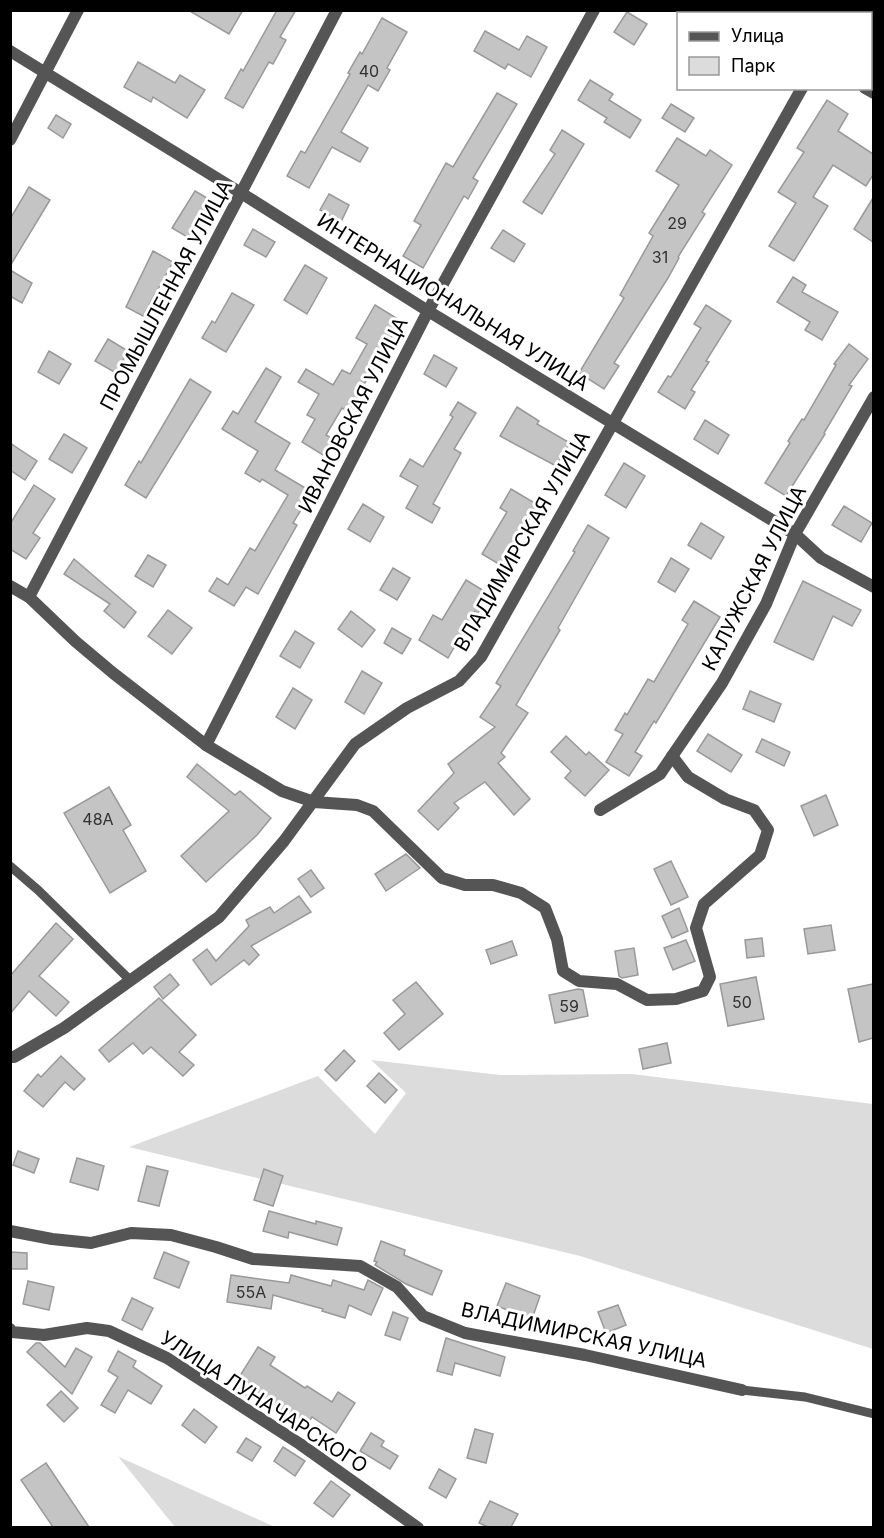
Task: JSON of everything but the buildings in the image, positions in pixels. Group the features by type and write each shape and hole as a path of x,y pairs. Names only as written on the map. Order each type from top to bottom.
{"street":[{"path":"10,140 78,10"},
{"name":"ПРОМЫШЛЕННАЯ УЛИЦА","path":"29,597 337,10"},
{"name":"ИВАНОВСКАЯ УЛИЦА","path":"206,745 428,311 594,10"},
{"name":"ИНТЕРНАЦИОНАЛЬНАЯ УЛИЦА","path":"10,51 428,311 795,534 821,558 873,587"},
{"name":"ВЛАДИМИРСКАЯ УЛИЦА","path":"10,1057 14,1057 64,1028 219,917 284,841 354,744 406,708 459,681 481,657 801,90"},
{"name":"КАЛУЖСКАЯ УЛИЦА","path":"600,810 660,774 722,683 760,614 795,534 873,397"},
{"path":"10,586 29,597 113,673 206,745 282,791 314,802 357,805 374,812 442,878 465,885 493,885 521,893 545,908 557,939 563,971 579,981 617,984 646,1000 676,999 703,991 710,977 696,928 704,904 760,855 768,830 754,810 725,799 688,777 672,756"},
{"name":"ВЛАДИМИРСКАЯ УЛИЦА","path":"10,1231 91,1243 131,1233 171,1235 253,1259 360,1266 397,1287 423,1316 465,1333 585,1355 742,1390"},
{"name":"УЛИЦА ЛУНАЧАРСКОГО","path":"10,1329 12,1332 44,1335 87,1328 109,1331 167,1358 300,1444 418,1527"}],"lane":[{"path":"10,866 130,980"},
{"path":"742,1390 805,1397 873,1414"}],"green space":[{"path":"371,1060 500,1075 632,1074 873,1104 873,1349 580,1256 129,1147 318,1076 375,1134 406,1093"},
{"path":"118,1457 275,1527 175,1527"}]}
